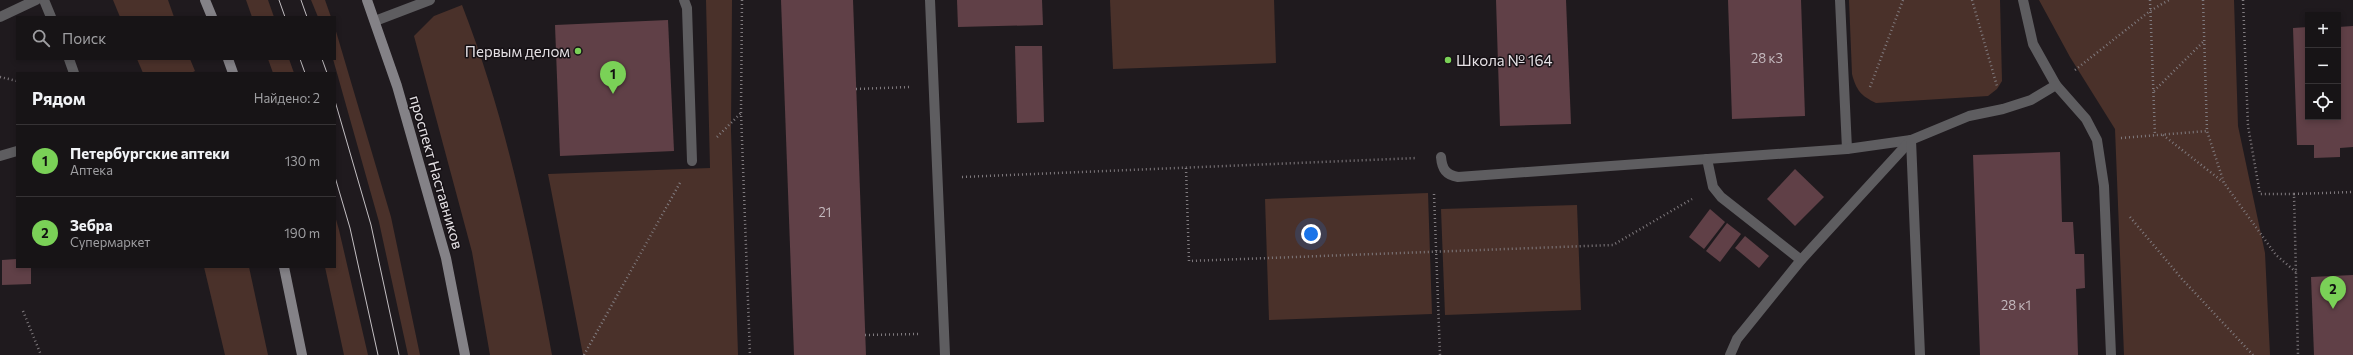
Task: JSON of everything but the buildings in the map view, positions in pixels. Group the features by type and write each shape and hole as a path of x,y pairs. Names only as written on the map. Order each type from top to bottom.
{"main road":[{"path":"206,0 212,16"},
{"name":"проспект Наставников","path":"368,0 397,86 446,258 465,355"},
{"path":"228,60 233,72"},
{"path":"284,268 302,355"}],"lane":[{"path":"0,17 36,0"},
{"path":"44,0 51,16"},
{"path":"375,21 430,0"},
{"path":"684,0 687,8 692,161"},
{"path":"930,0 945,355"},
{"path":"1840,0 1846,149"},
{"path":"2023,0 2033,44 2056,85 2086,119 2097,140 2104,186 2111,355"},
{"path":"68,60 74,72"},
{"path":"1441,157 1442,168 1449,176 1458,177 1846,149 1911,140 1969,116 2003,109 2031,100 2056,85"},
{"path":"1730,355 1737,339 1801,260 1911,140"},
{"path":"1911,140 1920,355"},
{"path":"0,156 16,151"},
{"path":"1707,159 1713,187 1721,197 1801,260"}],"path":[{"path":"742,0 741,113 750,355"},
{"path":"1869,89 1903,0"},
{"path":"1972,0 2003,109"},
{"path":"2150,0 2155,136"},
{"path":"2056,85 2150,11 2169,0"},
{"path":"2204,0 2207,131 2224,183"},
{"path":"2243,0 2248,126 2260,194 2353,192"},
{"path":"2153,91 2204,40"},
{"path":"0,77 16,81"},
{"path":"856,89 933,86"},
{"path":"584,355 692,161 741,113"},
{"path":"2097,140 2207,131"},
{"path":"2163,135 2224,183 2276,255 2296,272"},
{"path":"937,178 1441,157"},
{"path":"1186,168 1189,261 1613,245 1713,187"},
{"path":"2104,186 2182,279 2253,355"},
{"path":"1434,189 1440,355"},
{"path":"2294,194 2298,355"},
{"path":"23,311 41,355"},
{"path":"865,335 944,334"}],"shaded area":[{"path":"113,0 168,0 174,16 120,16"},
{"path":"246,0 268,0 274,16 252,16"},
{"path":"311,0 325,0 331,16 318,16"},
{"path":"706,0 732,0 731,131 738,355 583,355 548,174 710,168"},
{"path":"1110,0 1274,0 1276,63 1113,69"},
{"path":"1849,0 2000,0 2002,81 1997,89 1988,96 1876,103 1860,92 1855,84 1852,74"},
{"path":"2039,0 2234,0 2238,126 2265,253 2270,355 2124,355 2115,129 2070,57"},
{"path":"462,5 492,91 504,134 535,266 552,355 490,355 472,252 414,36 434,16"},
{"path":"336,31 391,217 420,355 408,355 379,222 333,60 336,60"},
{"path":"137,60 190,60 195,71 193,72 143,72"},
{"path":"268,60 289,60 294,72 273,72"},
{"path":"1428,193 1432,314 1269,320 1265,199"},
{"path":"1577,205 1581,310 1445,315 1441,209"},
{"path":"336,220 368,355 344,355 325,268 336,268"},
{"path":"204,268 249,268 268,355 225,355"}],"tram line":[{"path":"279,0 285,16"},
{"path":"301,0 307,16"},
{"path":"300,60 305,72"},
{"path":"322,60 327,72"},
{"path":"336,104 371,225 399,355"},
{"path":"336,180 350,228 378,355"}],"place":[{"name":"Первым делом","path":"578,51"},
{"name":"Школа № 164","path":"1448,60"},
{"name":"Петербургские аптеки","path":"613,94"},
{"name":"Зебра","path":"2333,309"}]}
